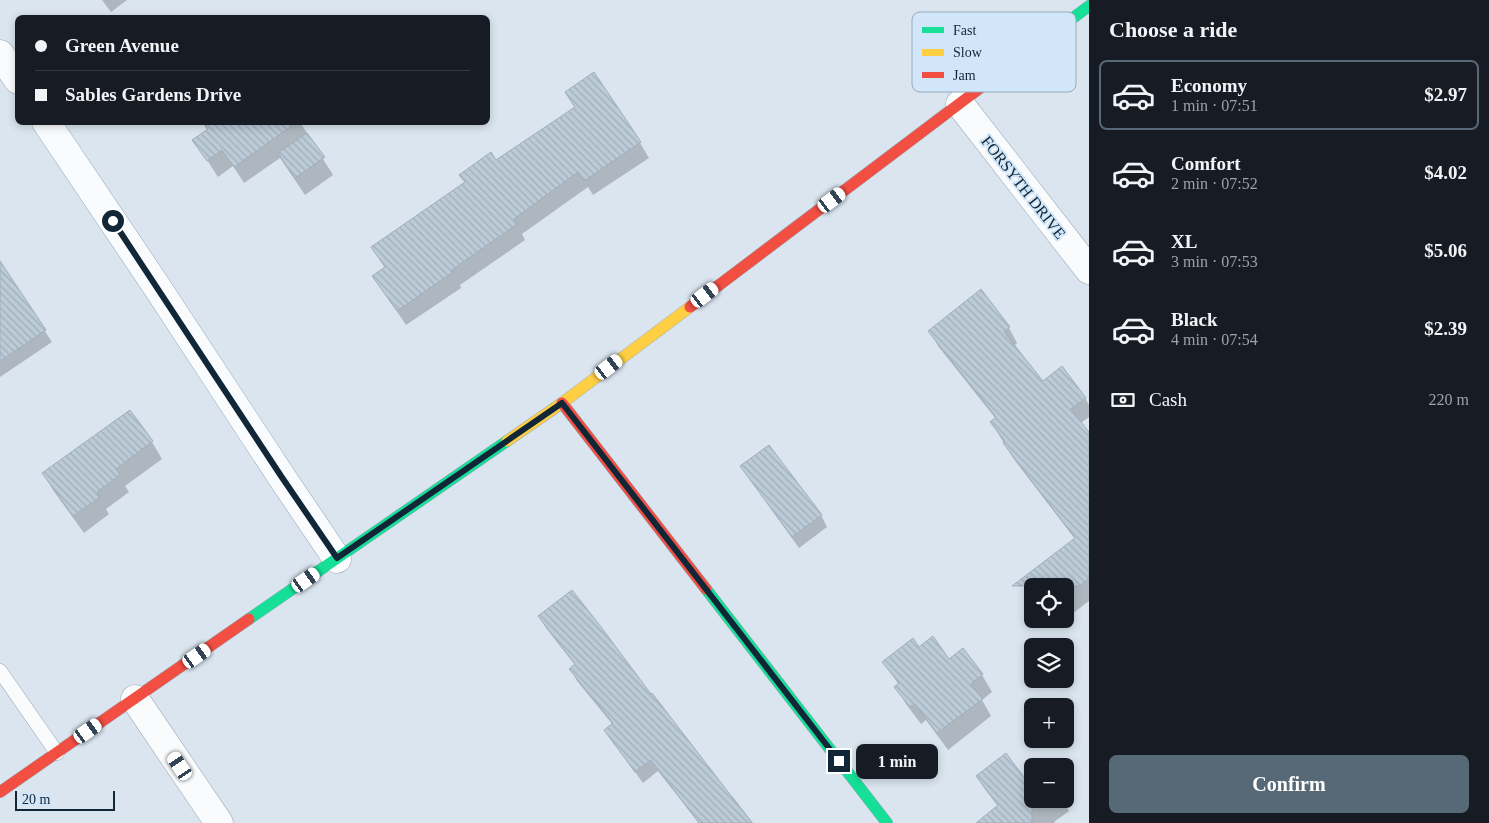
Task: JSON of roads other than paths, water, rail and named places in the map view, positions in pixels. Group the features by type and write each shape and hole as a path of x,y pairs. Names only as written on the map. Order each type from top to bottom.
{"main road":[{"path":"1076,16 1089,6"},
{"path":"0,792 562,403 976,92"},
{"path":"562,403 887,823"}],"street":[{"path":"0,54 15,76"},
{"name":"FORSYTH DRIVE","path":"960,104 1089,270"},
{"path":"48,125 337,558"},
{"path":"135,699 219,823"}],"lane":[{"path":"0,671 57,753"}]}
